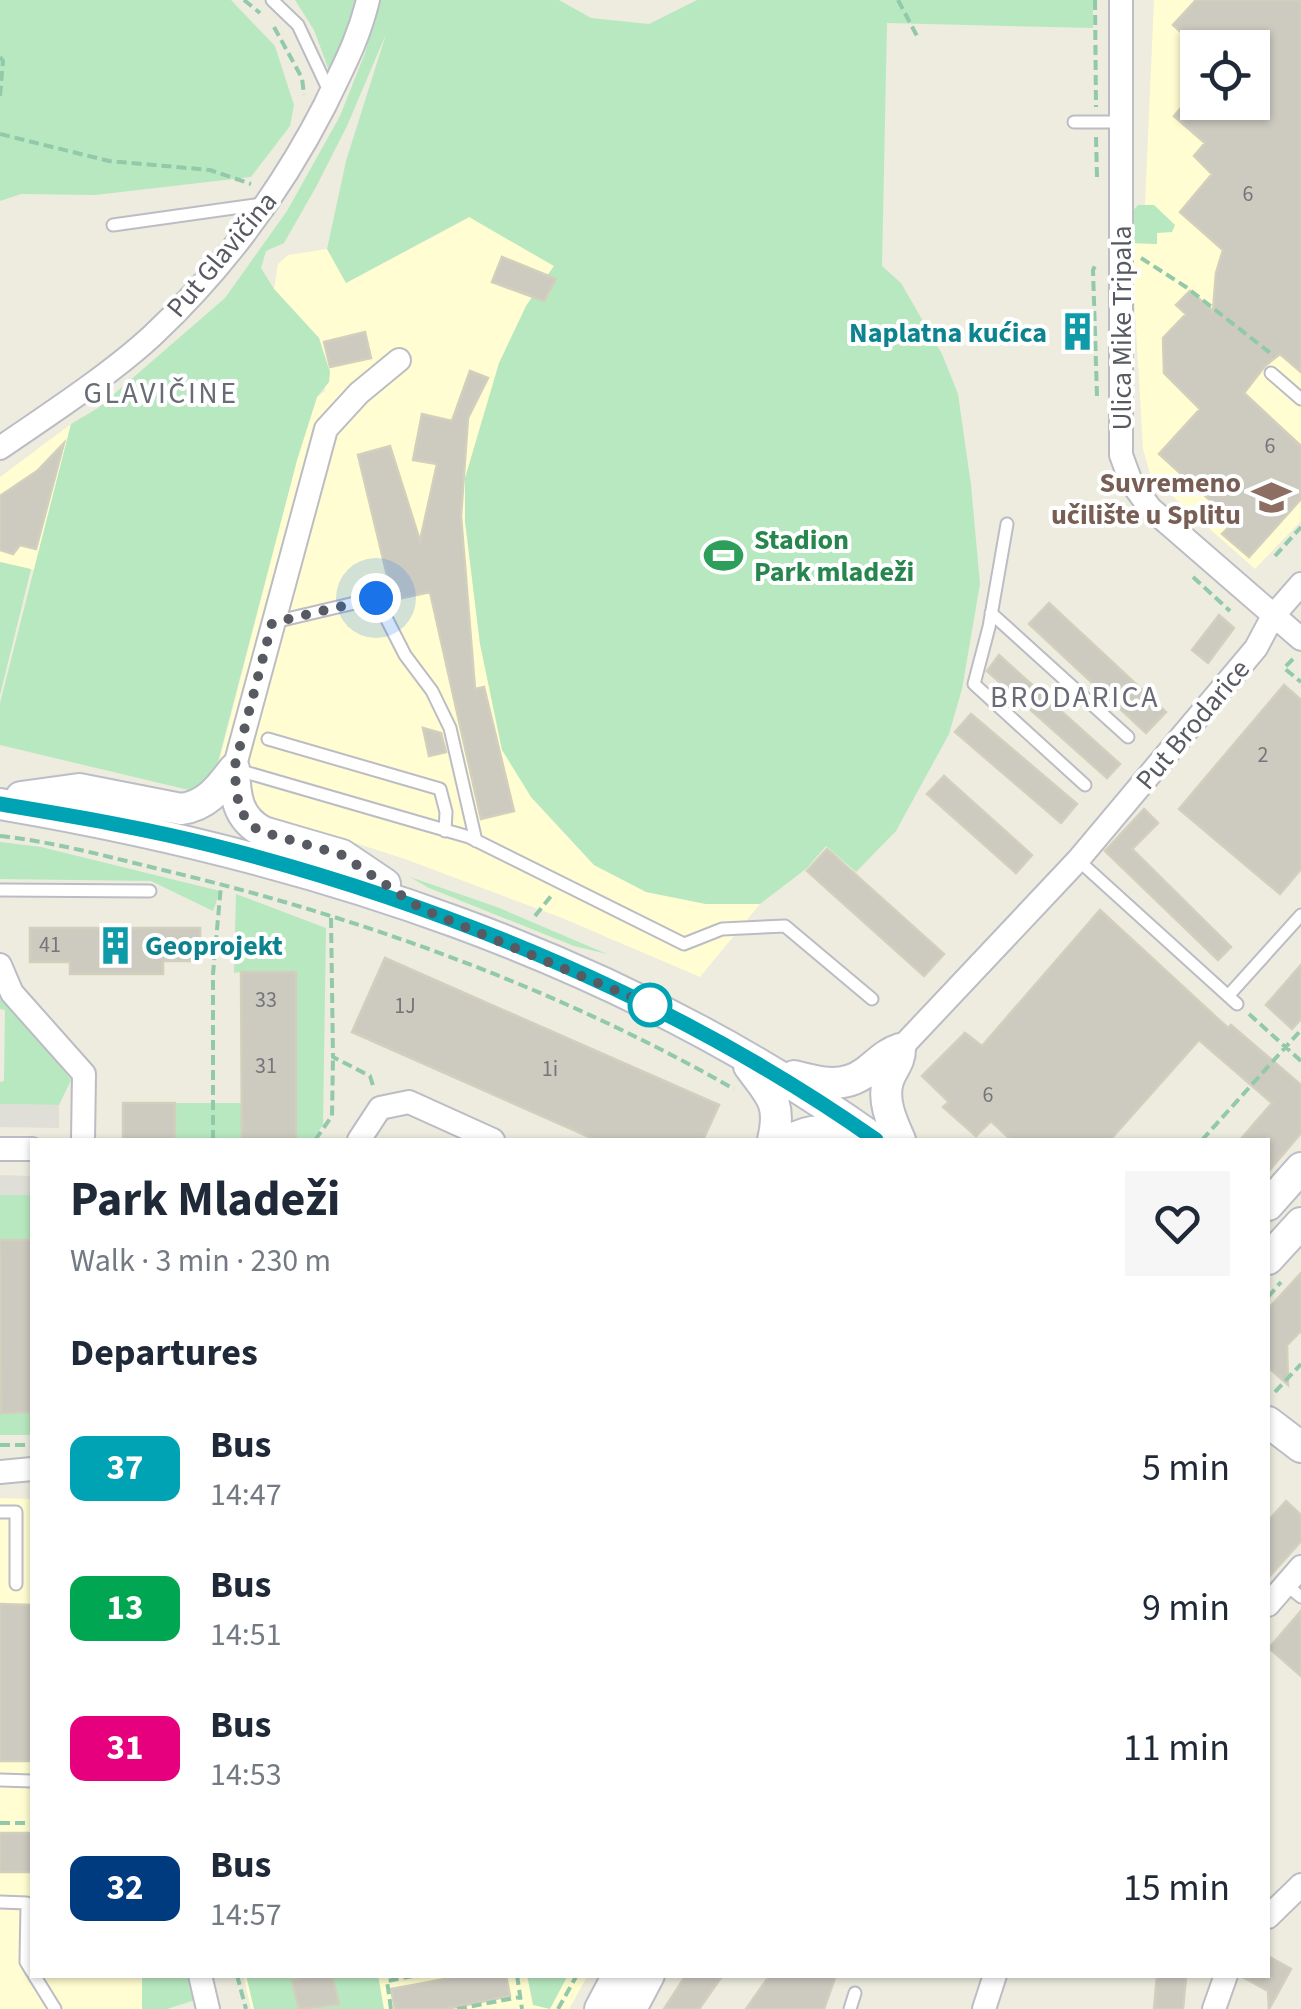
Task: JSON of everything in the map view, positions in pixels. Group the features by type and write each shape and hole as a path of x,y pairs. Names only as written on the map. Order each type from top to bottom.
{"main road":[{"path":"0,802 79,790 165,808 194,808 220,789 234,769"},
{"path":"234,769 239,808 251,826 342,855 420,908"},
{"path":"0,802 210,845 352,884 420,908 650,1005 735,1048 880,1138"},
{"path":"735,1048 770,1089 776,1105 774,1138"},
{"path":"772,1071 824,1084 841,1083 900,1049 900,1060 886,1091 883,1138"},
{"path":"793,1138 816,1130 870,1138"},
{"path":"1270,1203 1301,1168"},
{"path":"1270,1257 1301,1222"},
{"path":"1270,1424 1301,1447"},
{"path":"600,2009 616,1978"},
{"path":"631,2009 646,1978"}],"street":[{"name":"Put Glavičina","path":"0,448 151,336 229,254 309,135 359,39 368,0"},
{"name":"Ulica Mike Tripala","path":"1120,0 1121,456 1132,482 1150,508 1274,616 1298,647"},
{"path":"234,769 326,428 359,392 398,360"},
{"name":"Put Brodarice","path":"900,1049 1078,860 1196,705 1256,648 1274,616 1301,584"},
{"path":"0,965 12,994 84,1074 83,1138"},
{"path":"361,1138 380,1108 409,1102 488,1138"},
{"path":"0,1149 30,1149"},
{"path":"0,1472 30,1470"},
{"path":"1270,1603 1296,1583"},
{"path":"1270,1915 1301,1885"},
{"path":"201,1978 208,2009"},
{"path":"984,2009 993,1978"},
{"path":"1214,2009 1225,1978"}],"lane":[{"path":"272,0 298,25 330,93"},
{"path":"1074,122 1121,122"},
{"path":"113,225 270,198"},
{"path":"1271,372 1301,399"},
{"path":"1007,524 974,684 1085,786"},
{"path":"272,623 376,598 450,728 476,841"},
{"path":"991,613 1128,737"},
{"path":"268,739 440,790 446,812 445,831"},
{"path":"234,769 476,841 684,944 722,930 785,926 872,998"},
{"path":"1078,860 1233,1000 1301,915"},
{"path":"0,890 150,890"},
{"path":"0,1512 16,1512 16,1584"},
{"path":"0,1780 30,1780"},
{"path":"0,1902 27,1902 26,1962 30,1969"},
{"path":"36,1978 55,2009"},
{"path":"850,2009 855,1993"}],"path":[{"path":"244,0 270,21 302,78 309,135"},
{"path":"899,3 917,36"},
{"path":"0,58 0,96"},
{"path":"0,134 110,161 210,170 270,198"},
{"path":"1130,251 1186,287 1286,366"},
{"path":"1275,556 1301,527"},
{"path":"1298,647 1284,668 1301,682"},
{"path":"0,836 41,841 221,884 332,916 523,987 594,1018 740,1093"},
{"path":"535,916 562,882"},
{"path":"213,1138 213,974 221,884"},
{"path":"317,1138 332,1116 332,916"},
{"path":"1233,1000 1301,1061"},
{"path":"1204,1138 1301,1030"},
{"path":"333,1057 370,1076 380,1108"},
{"path":"1275,1392 1301,1364"},
{"path":"0,1445 30,1445"},
{"path":"0,1824 30,1823"},
{"path":"238,1978 246,2009"},
{"path":"386,1978 391,2009"},
{"path":"517,1978 522,2009"},
{"path":"558,2009 575,1978"},
{"path":"457,2009 520,1997"}],"shaded area":[{"path":"1154,0 1301,0 1301,521 1255,569 1151,477 1143,449 1131,243 1157,244 1154,205 1145,205"},
{"path":"470,217 554,266 526,306 465,521 480,644 531,797 594,865 647,892 706,904 760,904 700,977 562,918 405,859 193,791 215,777 297,460 317,397 325,391 319,338 274,289 278,264 288,255 327,249 346,283"},
{"path":"71,424 34,570 0,562 0,477"},
{"path":"0,1104 59,1105 59,1128 0,1127"},
{"path":"0,1175 30,1176 30,1195 0,1195"},
{"path":"0,1498 30,1499 30,1978 142,1978 142,2009 0,2009"},
{"path":"244,1978 586,1978 569,2009 251,2009"}],"green space":[{"path":"0,0 231,0 275,46 294,105 290,126 251,177 95,195 21,194 0,201"},
{"path":"295,0 356,0 333,71 328,68 314,30"},
{"path":"379,0 559,0 591,18 649,24 697,0 1093,0 1093,28 887,23 882,266 901,283 942,354 958,394 980,584 962,689 949,734 896,831 856,872 826,846 807,868 760,904 706,904 646,892 594,865 531,797 502,750 480,644 465,521 465,478 499,363 526,306 554,266 469,217 346,283 327,249 346,161 386,34 316,187 284,243 266,251 261,268 274,289 319,338 330,372 329,382 317,397 297,460 214,777 193,791 0,745 0,703 71,424 98,408 225,298 287,211 340,116 365,53"},
{"path":"1138,205 1154,205 1175,225 1172,232 1157,233 1157,244 1131,243 1130,214"},
{"path":"0,562 31,569 0,695"},
{"path":"0,842 41,847 220,891 213,911 151,881 0,879"},
{"path":"410,877 497,907 607,954 574,946"},
{"path":"236,894 326,928 323,1125 313,1138 295,1138 242,972 234,973"},
{"path":"0,992 71,1080 59,1105 0,1104 5,1010 0,1009"},
{"path":"175,1103 242,1103 242,1138 175,1138"},
{"path":"0,1195 30,1195 30,1240 0,1240"},
{"path":"0,1384 1,1412 30,1412 30,1435 0,1435"},
{"path":"142,1978 193,1978 198,1999 167,2009 142,2009"},
{"path":"247,1978 379,1978 384,2009 254,2009"},
{"path":"528,1978 566,1978 550,2009 533,2005"}],"building":[{"path":"1196,0 1301,0 1301,372 1280,354 1244,393 1301,446 1301,499 1249,557 1222,534 1234,522 1159,454 1200,409 1164,373 1163,338 1186,314 1176,305 1190,291 1213,311 1216,273 1223,250 1180,212 1212,174 1194,156 1205,143 1174,116 1180,109 1180,120 1270,120 1270,30 1180,31 1173,25"},
{"path":"502,257 556,279 544,301 492,282"},
{"path":"365,332 371,358 330,367 324,342"},
{"path":"470,371 488,378 468,418 461,516 475,689 484,687 514,811 481,819 430,592 393,600 358,455 390,446 420,541 437,464 413,460 422,414 452,421"},
{"path":"64,443 36,549 20,545 13,554 0,550 0,496 37,471"},
{"path":"1049,603 1166,712 1146,733 1029,624"},
{"path":"1219,615 1234,628 1208,663 1192,650"},
{"path":"999,655 1120,764 1107,778 987,671"},
{"path":"1284,685 1301,700 1301,869 1280,894 1179,809"},
{"path":"971,714 1077,804 1061,823 955,732"},
{"path":"423,728 441,733 446,752 429,756"},
{"path":"944,776 1032,855 1016,873 927,794"},
{"path":"1144,809 1158,823 1132,849 1231,947 1218,960 1105,851"},
{"path":"827,849 944,954 924,976 807,871"},
{"path":"1100,910 1228,1028 1231,1025 1301,1085 1301,1133 1270,1170 1270,1138 1242,1138 1272,1103 1199,1040 1112,1138 1009,1138 991,1121 976,1136 943,1107 949,1102 922,1076 965,1033 982,1046"},
{"name":"Geoprojekt","path":"30,928 200,928 201,961 163,961 163,974 70,974 70,962 30,962"},
{"path":"385,958 719,1105 704,1138 591,1138 352,1032"},
{"path":"1301,965 1301,1019 1292,1029 1266,1005"},
{"path":"241,972 296,972 296,1138 242,1138"},
{"path":"123,1103 175,1103 175,1138 123,1138"},
{"path":"0,1240 30,1240 30,1412 1,1413"},
{"path":"1301,1273 1301,1331 1287,1345 1288,1385 1270,1369 1270,1307"},
{"path":"1286,1501 1301,1515 1301,1541 1270,1576 1270,1519"},
{"path":"0,1604 30,1605 30,1761 0,1761"},
{"path":"1301,1611 1301,1676 1270,1647"},
{"path":"0,1833 30,1833 30,1872 0,1872"},
{"path":"1270,1957 1291,1969 1269,2009 1268,1991 1245,1978 1270,1978"},
{"path":"333,1978 339,2004 299,2009 292,1981"},
{"path":"451,1978 507,1978 510,1996 446,2009 395,2009 391,1989"},
{"path":"684,1978 721,1978 699,2009 664,2009"},
{"path":"768,1978 835,1978 824,2009 746,2009"},
{"path":"1157,1978 1186,1978 1183,2009 1154,2009"}],"bus line":[{"name":"37","path":"0,804 210,845 352,884 420,908 679,1019 735,1048 873,1138"}],"place":[{"name":"Naplatna kućica","path":"1077,332"},
{"name":"Suvremeno učilište u Splitu","path":"1271,498"},
{"name":"Stadion Park mladeži","path":"724,555"},
{"name":"Geoprojekt","path":"115,945"}],"district":[{"name":"GLAVIČINE","path":"161,393"},
{"name":"BRODARICA","path":"1075,697"}],"route":[{"path":"376,598 272,623 234,769 236,795 244,818 263,832 342,855 420,908 650,1005"}]}
